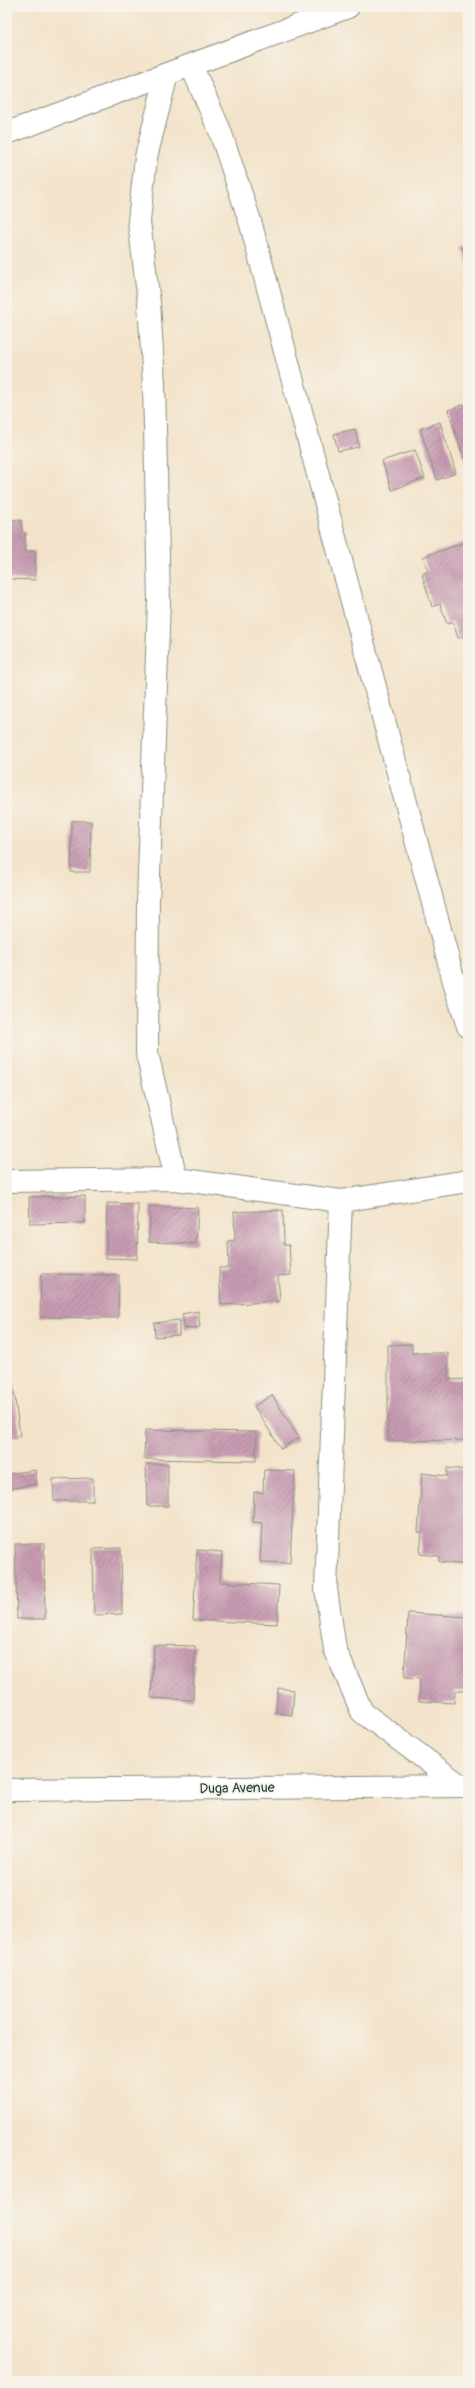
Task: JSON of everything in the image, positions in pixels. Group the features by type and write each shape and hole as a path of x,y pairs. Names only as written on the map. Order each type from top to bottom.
{"street":[{"path":"7,133 348,7"},
{"path":"191,65 220,131 250,221 456,989 468,1026"},
{"path":"167,74 146,157 139,221 149,303 154,384 159,601 148,894 147,1053 176,1179"},
{"path":"7,1181 176,1179 341,1202 468,1181"},
{"path":"341,1202 326,1589 335,1649 362,1712 464,1786"},
{"name":"Duga Avenue","path":"7,1790 464,1786"}],"building":[{"path":"468,245 468,265 462,247"},
{"path":"468,403 468,463 466,464 448,410"},
{"path":"440,422 456,473 437,480 420,429"},
{"path":"355,429 359,447 338,451 334,434"},
{"path":"415,450 425,478 392,490 382,461"},
{"path":"7,520 21,520 22,532 25,532 25,551 35,551 35,580 7,579"},
{"path":"468,541 468,635 458,638 453,622 447,624 440,604 432,607 422,574 428,571 423,557"},
{"path":"72,821 91,821 90,872 71,872"},
{"path":"85,1196 85,1223 30,1224 29,1197"},
{"path":"107,1203 138,1204 137,1259 106,1258"},
{"path":"150,1206 198,1208 196,1244 149,1242"},
{"path":"283,1210 284,1245 289,1245 291,1275 278,1276 280,1301 221,1305 219,1268 229,1268 228,1241 235,1240 234,1212"},
{"path":"41,1274 119,1275 118,1318 40,1317"},
{"path":"198,1311 200,1327 185,1329 182,1314"},
{"path":"179,1320 179,1335 155,1337 154,1323"},
{"path":"412,1344 412,1353 448,1353 448,1380 468,1379 468,1440 388,1441 388,1345"},
{"path":"12,1377 20,1436 7,1438 7,1378"},
{"path":"272,1395 299,1438 281,1449 254,1406"},
{"path":"145,1430 257,1432 256,1461 144,1459"},
{"path":"146,1464 168,1464 168,1506 147,1506"},
{"path":"447,1468 468,1470 468,1565 439,1562 439,1556 420,1554 422,1533 418,1532 422,1473 447,1476"},
{"path":"35,1470 37,1484 7,1489 7,1474"},
{"path":"264,1470 295,1471 290,1563 260,1562 262,1523 253,1522 254,1492 263,1493"},
{"path":"93,1478 93,1501 54,1501 53,1479"},
{"path":"15,1544 44,1544 45,1619 17,1619"},
{"path":"121,1548 122,1614 94,1615 93,1549"},
{"path":"197,1550 222,1552 220,1582 279,1585 277,1624 193,1620"},
{"path":"408,1613 468,1617 468,1691 455,1691 454,1703 419,1701 420,1679 404,1678"},
{"path":"154,1645 195,1646 193,1700 151,1698"},
{"path":"278,1688 294,1690 292,1715 276,1713"}]}
